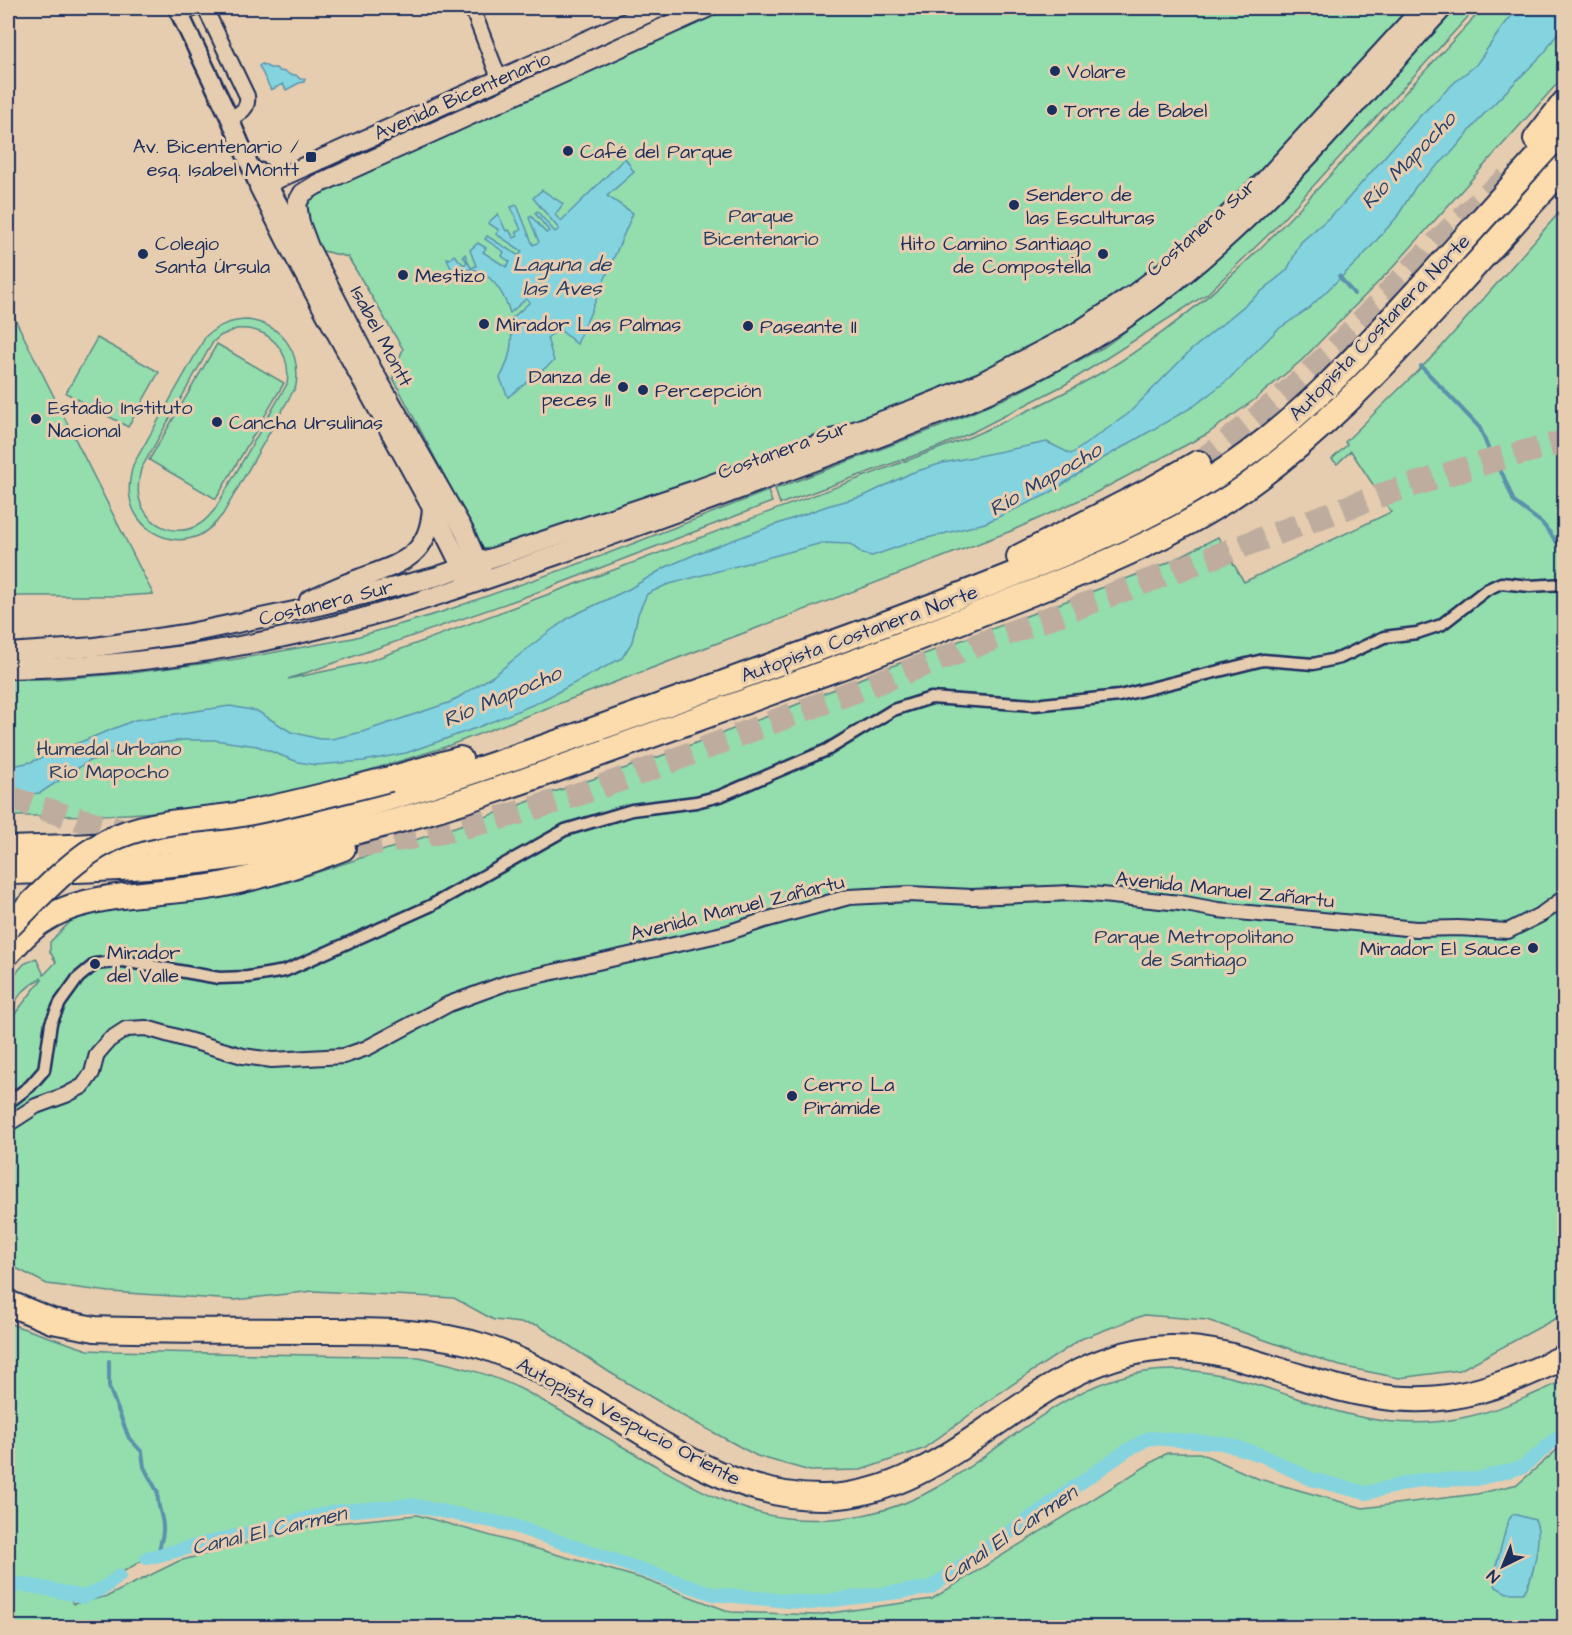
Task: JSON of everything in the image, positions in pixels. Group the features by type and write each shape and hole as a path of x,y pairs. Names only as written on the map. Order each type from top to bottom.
{"highway":[{"path":"1462,241 1564,103"},
{"name":"Autopista Costanera Norte","path":"8,849 67,847 230,834 320,816 421,788 609,725 942,604 1137,521 1247,455 1301,411 1344,369 1564,129"},
{"name":"Autopista Costanera Norte","path":"8,872 124,867 238,856 347,833 448,806 561,768 884,651 1083,573 1181,526 1242,489 1321,427 1392,356 1564,167"},
{"path":"1501,238 1564,181"},
{"path":"942,604 1014,560 1156,488 1197,463"},
{"path":"8,927 79,859 120,835 153,825 268,808 390,779 527,741 609,725"},
{"path":"8,953 37,924 65,909 103,899 170,893 218,885 280,870 448,806"},
{"path":"8,888 188,875 241,869 321,855"},
{"name":"Autopista Vespucio Oriente","path":"8,1303 52,1321 95,1329 377,1332 430,1334 456,1339 497,1351 527,1365 677,1451 729,1478 768,1491 811,1497 836,1497 864,1493 913,1476 950,1455 1055,1383 1094,1364 1132,1352 1160,1348 1207,1350 1236,1356 1354,1393 1388,1399 1413,1400 1447,1398 1488,1389 1526,1375 1564,1357"}],"main road":[{"name":"Avenida Bicentenario","path":"263,185 659,8"},
{"name":"Avenida Bicentenario","path":"316,261 300,223 298,211 299,196 306,190 707,8"},
{"name":"Costanera Sur","path":"8,653 84,648 185,634 435,577 698,489 919,407 1006,370 1077,332 1160,275 1237,209 1422,8"},
{"name":"Costanera Sur","path":"8,669 112,663 207,651 256,643 362,618 478,583 704,502 949,411 1024,378 1076,350 1155,297 1233,233 1278,189 1443,8"},
{"name":"Isabel Montt","path":"263,185 292,254 432,507 471,564"},
{"name":"Isabel Montt","path":"316,261 373,371 464,531 471,564 478,583"},
{"path":"279,614 333,588 398,565 411,557 429,529 432,507"}],"street":[{"path":"178,11 196,8"},
{"path":"205,8 247,96 248,103 245,109 230,119"},
{"path":"472,8 499,78"},
{"name":"Isabel Montt","path":"178,11 263,185 304,249 316,261"},
{"path":"8,1102 30,1086 44,1070 51,1023 60,1003 78,978 95,964 123,960 219,978 248,977 285,971 430,906 565,830 632,810 696,802 720,796 828,750 893,710 931,698 1035,705 1119,696 1263,660 1313,664 1340,658 1383,637 1417,633 1441,625 1486,590 1501,583 1530,586 1564,584"},
{"name":"Avenida Manuel Zañartu","path":"8,1124 36,1106 83,1086 92,1073 97,1054 109,1040 126,1029 146,1028 243,1056 290,1060 344,1056 367,1048 449,1005 509,982 727,933 849,897 909,894 972,897 1072,893 1416,929 1458,928 1508,931 1542,914 1564,898"}],"green space":[{"name":"Parque Bicentenario","path":"716,8 1411,8 1232,203 1172,255 1108,304 994,367 944,389 694,484 488,552 482,547 393,378 403,349 348,257 319,250 304,207 306,201 319,190"},
{"path":"1450,8 1476,8 1272,231 1207,294 1066,384 973,432 938,447 780,504 775,489 939,427 1013,395 1104,347 1181,291 1243,236"},
{"name":"Humedal Urbano Río Mapocho","path":"1483,8 1564,8 1564,76 1395,265 1302,360 1254,400 1207,434 1093,494 1011,531 445,747 325,783 234,803 130,814 8,816 8,679 56,679 132,673 237,659 353,638 439,613 601,556 768,491 772,502 522,598 288,679 364,663 970,437 1081,384 1153,340 1221,285 1284,225"},
{"name":"Parque Metropolitano de Santiago","path":"1564,207 1564,1314 1460,1370 1399,1378 1340,1366 1207,1320 1144,1315 1081,1339 998,1394 923,1449 861,1470 810,1471 757,1456 609,1372 538,1325 494,1320 454,1298 313,1291 235,1300 110,1292 47,1284 8,1264 8,982 24,964 36,958 44,975 56,962 50,952 50,942 72,920 129,905 200,899 279,885 512,808 771,715 884,669 1163,565 1218,537 1244,582 1391,512 1351,451 1337,464 1332,459 1347,445 1345,442 1436,353","holes":["42,979 14,1015 18,998 36,981"]},
{"name":"Estadio Instituto Nacional","path":"8,304 153,594 8,596"},
{"path":"248,320 271,328 287,342 296,362 296,386 218,521 198,536 187,539 165,537 155,533 146,527 133,509 129,490 133,465 206,336 226,324","holes":["236,329 248,329 268,336 282,351 288,372 287,384 210,516 189,529 180,530 162,526 147,515 142,507 138,490 141,469 213,342"]},
{"path":"97,338 159,372 128,427 66,393"},
{"name":"Cancha Ursulinas","path":"217,344 284,383 216,499 149,460"},
{"path":"8,1321 13,1325 88,1350 419,1357 446,1363 486,1375 525,1391 715,1497 768,1515 806,1519 847,1518 905,1503 941,1485 1063,1402 1116,1378 1145,1372 1167,1370 1211,1373 1252,1383 1349,1415 1381,1421 1412,1423 1471,1416 1532,1395 1564,1380 1564,1427 1521,1463 1477,1475 1420,1476 1366,1489 1313,1476 1262,1452 1223,1440 1148,1434 1123,1448 928,1584 810,1599 714,1589 512,1521 412,1501 333,1508 155,1553 85,1594 64,1588 73,1604 108,1596 179,1561 314,1525 417,1515 640,1578 731,1612 816,1615 932,1599 1167,1453 1200,1453 1259,1479 1363,1508 1477,1494 1518,1484 1564,1444 1564,1627 8,1627"}],"water":[{"name":"Río Mapocho","path":"1518,8 1564,8 1564,23 1545,52 1483,115 1453,151 1416,186 1397,217 1361,258 1308,309 1277,330 1229,379 1194,406 1095,463 1048,494 985,523 912,542 872,556 863,554 850,544 822,543 666,585 647,594 638,614 632,642 622,658 537,703 406,753 364,761 316,765 298,762 257,746 214,740 183,740 125,748 89,761 40,793 8,796 8,767 31,762 135,720 230,706 257,711 291,732 320,739 332,739 362,732 451,702 493,676 570,617 629,589 666,567 703,551 827,506 864,496 911,473 943,463 1047,442 1071,454 1128,414 1190,351 1287,270 1301,242 1339,209 1420,116 1476,65"},
{"path":"262,64 290,75 296,75 300,79 305,79 304,82 286,90 283,84 271,90 259,66"},
{"name":"Laguna de las Aves","path":"625,158 634,172 607,196 633,213 577,344 559,329 547,338 554,361 508,397 500,378 510,349 511,319 530,302 526,299 510,313 502,295 490,278 482,272 473,270 454,276 447,258 450,259 454,255 464,265 467,262 463,256 465,254 471,268 476,266 470,250 478,243 486,248 483,252 506,267 510,262 502,256 504,252 485,239 487,236 519,256 522,251 496,234 499,230 488,223 498,214 506,231 509,230 514,238 518,236 516,232 521,230 511,207 517,205 533,245 539,242 529,218 531,216 546,233 549,231 535,213 537,211 555,232 559,229 533,198 542,190 563,204 555,215 561,221"},
{"path":"1513,1514 1535,1520 1537,1526 1536,1557 1530,1579 1523,1593 1507,1593 1496,1587 1493,1577 1508,1521"}],"waterway":[{"path":"1339,276 1354,294"},
{"name":"Autopista Vespucio Oriente","path":"1421,366 1480,428 1494,463 1503,475 1514,502 1542,523 1564,551"},
{"path":"109,1361 109,1387 129,1438 142,1452 144,1467 158,1493 163,1531 157,1557"},
{"name":"Canal El Carmen","path":"147,1558 333,1512 411,1505 511,1525 713,1594 810,1603 930,1588 1126,1451 1149,1438 1222,1443 1261,1455 1311,1479 1366,1493 1421,1480 1477,1479 1523,1467 1564,1432"},
{"name":"Canal El Carmen","path":"8,1589 20,1584 83,1597 105,1587 119,1576"}],"tunnel":[{"path":"1198,463 1253,421 1306,375 1445,234 1513,174"},
{"path":"321,848 384,842 447,831 508,816 569,797 629,777 1384,494 1497,459 1564,442"},
{"path":"8,797 66,816 140,835"}],"place":[{"name":"Volare","path":"1055,71"},
{"name":"Torre de Babel","path":"1052,110"},
{"name":"Café del Parque","path":"568,151"},
{"name":"Av. Bicentenario / esq. Isabel Montt","path":"311,157"},
{"name":"Sendero de las Esculturas","path":"1014,205"},
{"name":"Colegio Santa Úrsula","path":"143,254"},
{"name":"Hito Camino Santiago de Compostella","path":"1103,254"},
{"name":"Mestizo","path":"403,275"},
{"name":"Mirador Las Palmas","path":"484,324"},
{"name":"Paseante II","path":"748,326"},
{"name":"Danza de peces II","path":"623,387"},
{"name":"Percepción","path":"643,390"},
{"name":"Estadio Instituto Nacional","path":"36,419"},
{"name":"Cancha Ursulinas","path":"217,422"},
{"name":"Mirador El Sauce","path":"1533,948"},
{"name":"Mirador del Valle","path":"95,964"},
{"name":"Cerro La Pirámide","path":"792,1096"}]}
